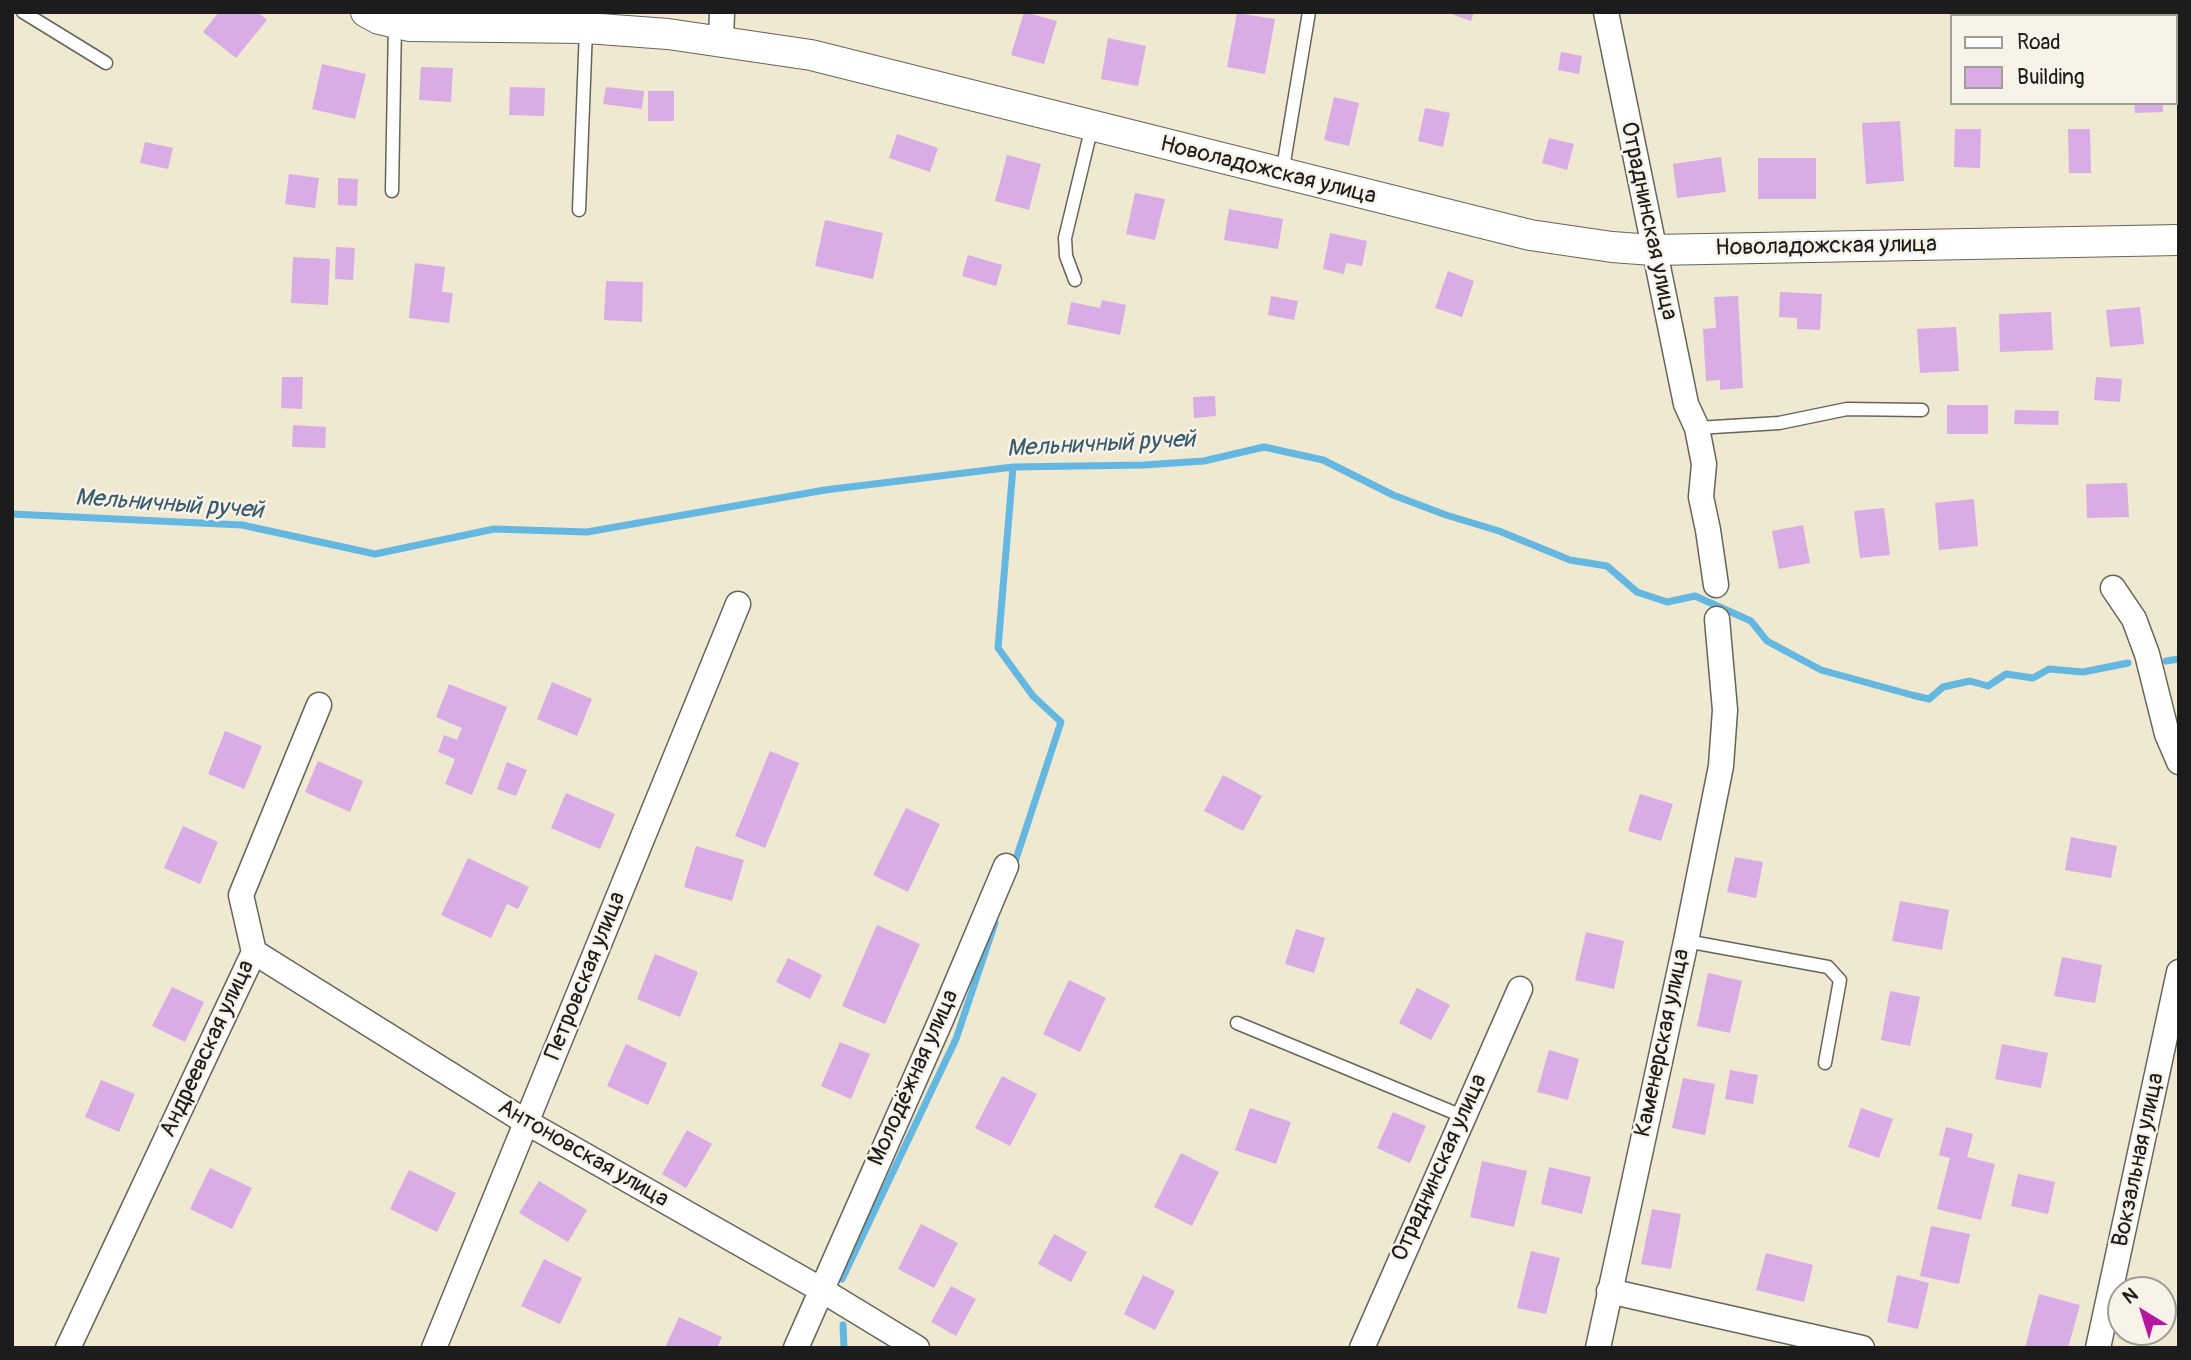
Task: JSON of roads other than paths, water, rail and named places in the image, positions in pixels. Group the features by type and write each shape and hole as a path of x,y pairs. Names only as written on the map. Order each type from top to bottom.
{"street":[{"name":"Новоладожская улица","path":"366,12 409,26 441,28 722,26 811,55 1282,174 1530,235 1612,247 1653,250 2179,240"},
{"name":"Отраднинская улица","path":"1606,12 1686,404 1697,428 1704,464 1701,497 1716,584"},
{"path":"2113,588 2134,619 2147,654 2167,734 2179,762"},
{"name":"Петровская улица","path":"434,1348 738,604"},
{"name":"Каменерская улица","path":"1598,1348 1721,766 1725,710 1717,619"},
{"name":"Андреевская улица","path":"68,1348 254,952 241,895 319,705"},
{"name":"Молодёжная улица","path":"796,1348 1006,866"},
{"name":"Антоновская улица","path":"254,952 526,1122 820,1289 917,1348"},
{"name":"Вокзальная улица","path":"2098,1348 2179,972"},
{"name":"Отраднинская улица","path":"1362,1348 1520,989"},
{"path":"1609,1291 1862,1348"}],"lane":[{"path":"23,12 106,63"},
{"path":"1282,174 1309,12"},
{"path":"392,191 395,23"},
{"path":"579,210 586,29"},
{"path":"1075,280 1066,256 1065,238 1092,126"},
{"path":"1697,428 1779,423 1847,409 1922,410"},
{"path":"1686,941 1828,967 1840,980 1825,1063"},
{"path":"1237,1023 1462,1116"}],"waterway":[{"name":"Мельничный ручей","path":"12,514 242,525 375,554 494,529 587,532 825,490 1013,467 1144,465 1204,461 1264,447 1323,460 1393,495 1446,515 1499,531 1570,560 1607,566 1637,592 1667,602 1695,596 1751,621 1767,641 1821,670 1912,695 1929,699 1943,687 1970,681 1988,686 2006,674 2033,678 2049,669 2083,672 2128,663"},
{"path":"1013,467 998,648 1033,696 1061,722 1013,868"},
{"name":"Мельничный ручей","path":"2166,661 2179,659"},
{"path":"842,1279 956,1039 995,923"},
{"path":"843,1325 844,1348"}]}
